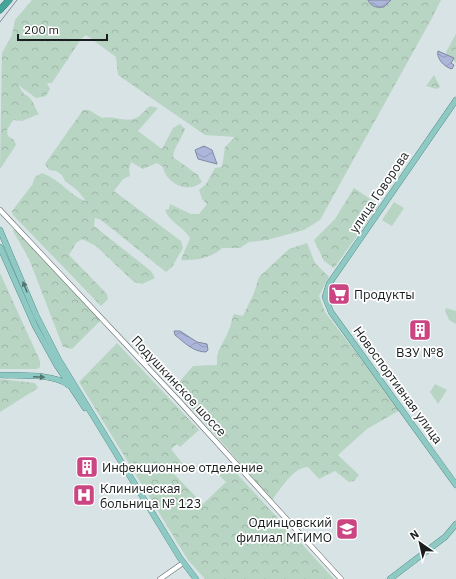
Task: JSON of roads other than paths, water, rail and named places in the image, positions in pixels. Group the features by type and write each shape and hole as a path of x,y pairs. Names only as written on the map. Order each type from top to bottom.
{"highway":[{"path":"0,10 9,1"}],"main road":[{"path":"0,13 9,1"},
{"name":"улица Говорова","path":"325,297 329,284 456,100"},
{"path":"0,230 55,352 184,563 196,579"},
{"path":"0,247 35,326 56,364 94,422 105,433"},
{"name":"Новоспортивная улица","path":"325,297 331,312 441,462 456,485"},
{"path":"0,375 47,377 59,380 69,387 78,398"},
{"path":"390,579 445,537 456,524"}],"street":[{"name":"Подушкинское шоссе","path":"0,210 176,397 341,579"},
{"path":"160,579 184,563"}],"water":[{"path":"368,0 391,0 384,7 379,7 373,6"},
{"path":"438,51 454,58 451,63 454,65 452,69 441,62 438,56"},
{"path":"204,146 212,150 217,164 198,159 195,150"},
{"path":"174,331 180,331 197,342 207,344 208,350 206,352 201,352 193,348 175,335"}],"waterway":[{"path":"0,22 17,0"}],"place":[{"name":"Продукты","path":"339,294"},
{"name":"ВЗУ №8","path":"420,330"},
{"name":"Инфекционное отделение","path":"87,467"},
{"name":"Клиническая больница № 123","path":"84,495"},
{"name":"Одинцовский филиал МГИМО","path":"347,529"}]}
